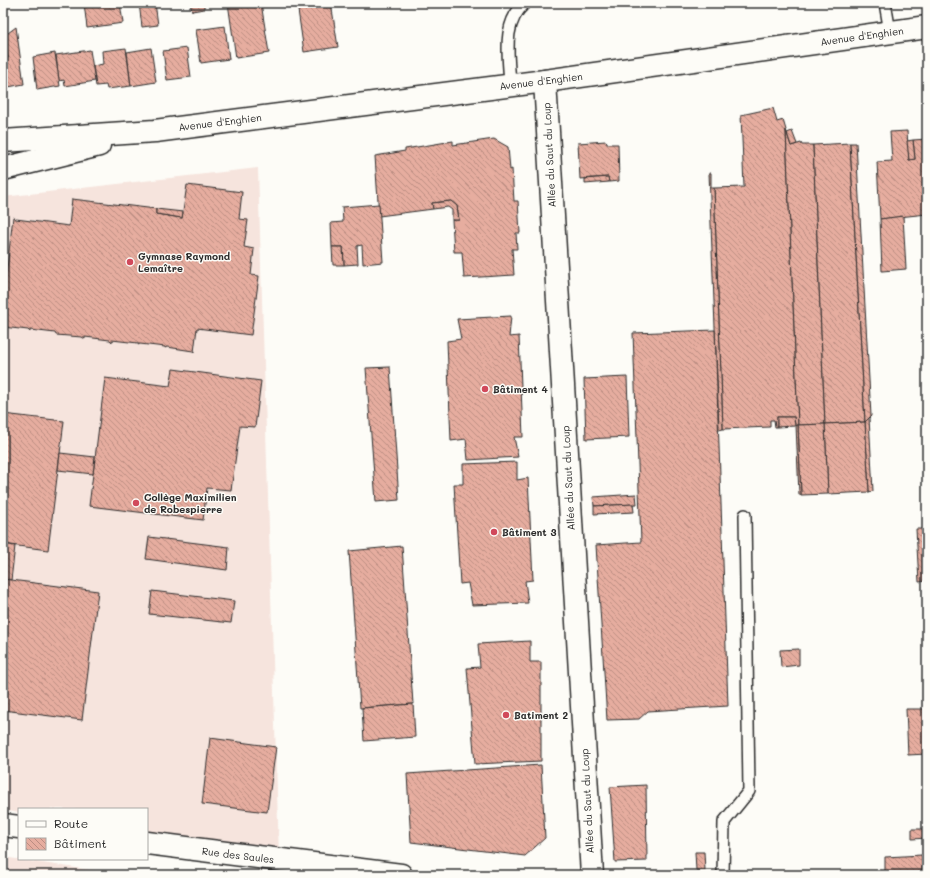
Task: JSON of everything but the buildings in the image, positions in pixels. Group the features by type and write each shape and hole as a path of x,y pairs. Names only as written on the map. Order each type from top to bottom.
{"main road":[{"name":"Avenue d'Enghien","path":"3,141 155,131 545,81 927,27"},
{"name":"Allée du Saut du Loup","path":"545,81 592,875"},
{"name":"Avenue d'Enghien","path":"3,169 155,131"},
{"path":"3,825 18,827"},
{"name":"Rue des Saules","path":"148,843 401,875"}],"lane":[{"path":"510,85 508,30 513,17 525,3"},
{"path":"885,3 890,32"},
{"path":"723,875 724,822 748,791 745,515"}],"shaded area":[{"name":"Collège Maximilien de Robespierre","path":"258,168 279,856 148,834 148,808 18,808 18,813 3,810 3,197"},
{"path":"3,857 116,874 116,875 3,875"}],"place":[{"name":"Gymnase Raymond Lemaître","path":"130,262"},
{"name":"Bâtiment 4","path":"485,389"},
{"name":"Collège Maximilien de Robespierre","path":"136,503"},
{"name":"Bâtiment 3","path":"494,532"},
{"name":"Batiment 2","path":"506,715"}]}
